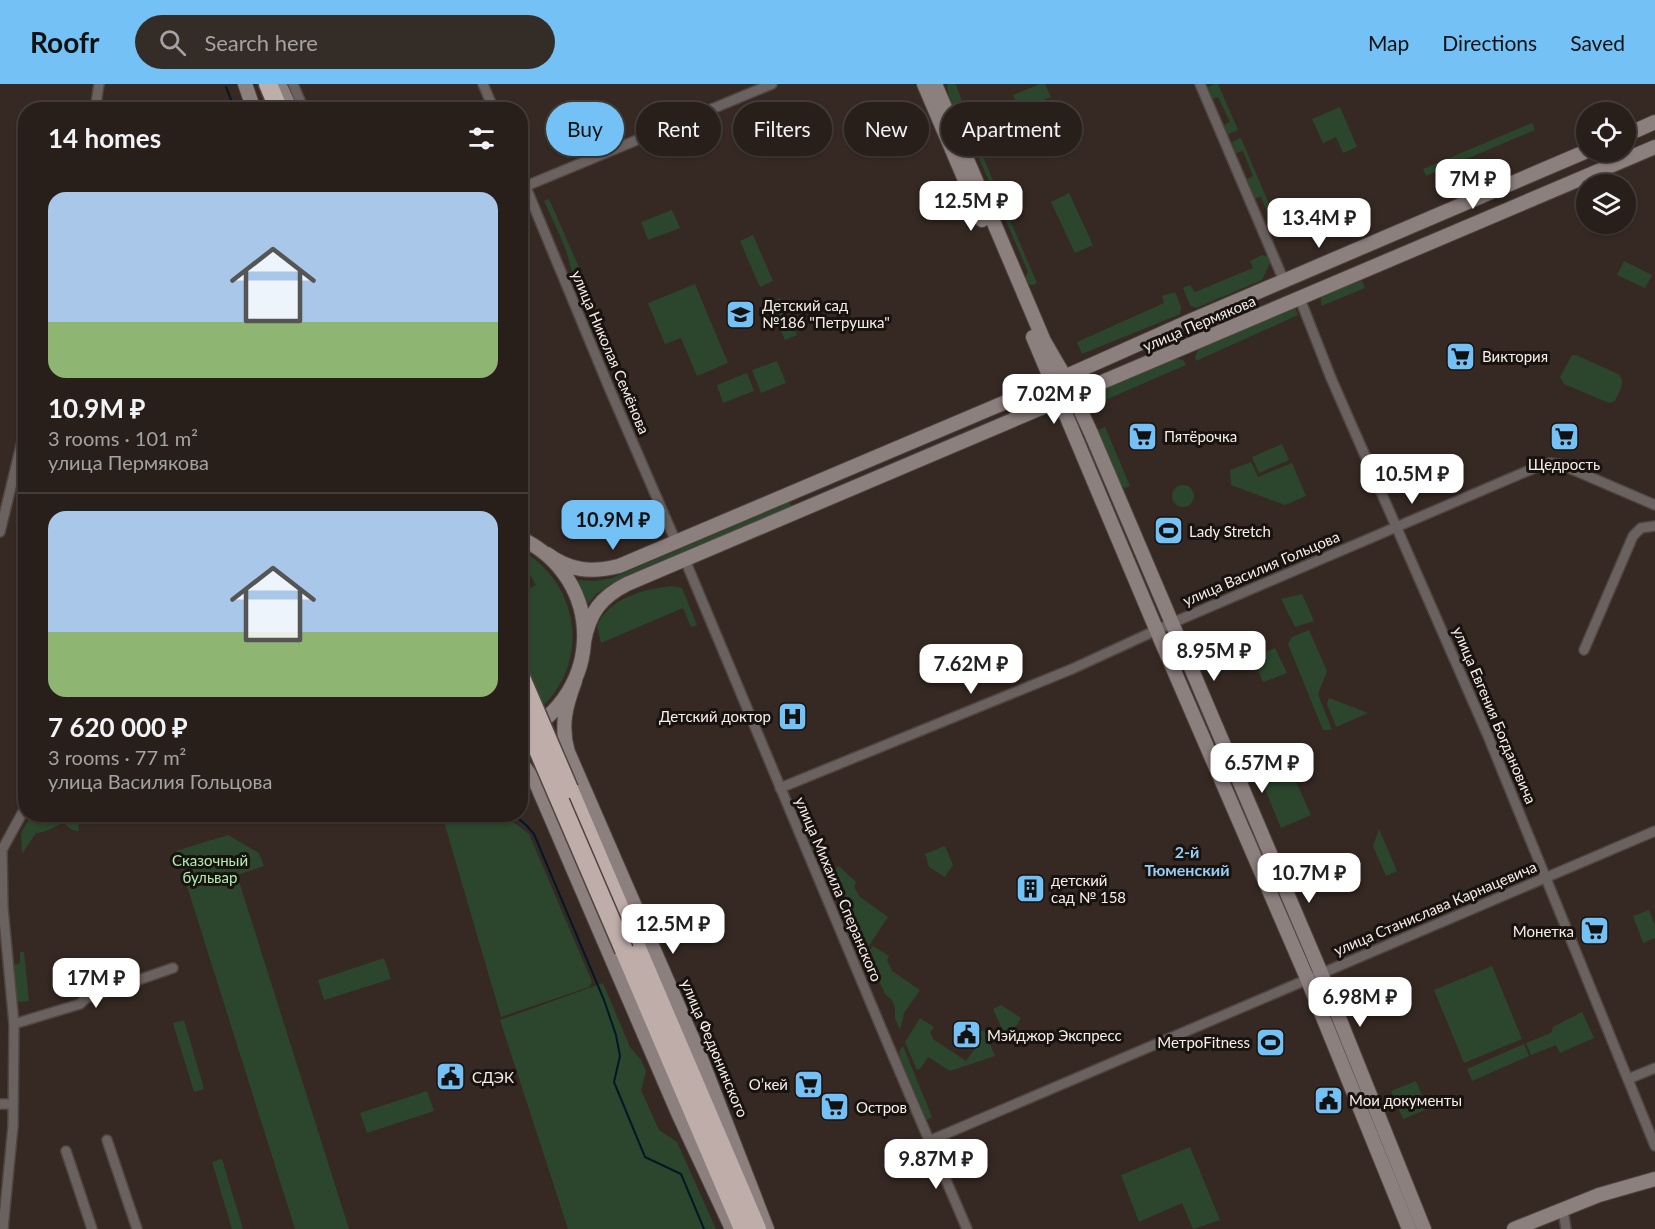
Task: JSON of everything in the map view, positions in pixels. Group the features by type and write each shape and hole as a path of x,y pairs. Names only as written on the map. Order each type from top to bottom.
{"highway":[{"path":"255,84 262,102"},
{"path":"268,84 276,102"},
{"path":"528,695 742,1229"},
{"path":"528,725 757,1229"}],"main road":[{"path":"244,84 251,102"},
{"path":"279,84 287,102"},
{"path":"924,84 1059,379 1156,630 1307,978 1409,1229"},
{"path":"936,84 1059,379"},
{"path":"1636,131 1655,122"},
{"name":"улица Пермякова","path":"584,642 596,607 609,594 627,584 1655,147"},
{"name":"улица Пермякова","path":"528,543 573,569 599,571 619,566 1576,156"},
{"path":"1496,191 1488,203 1494,211 1503,213"},
{"path":"1470,201 1479,203 1484,209 1484,216 1480,222"},
{"path":"1067,398 1091,433 1321,973 1424,1229"},
{"path":"547,554 566,576 576,594 584,622 584,642"},
{"name":"улица Федюнинского","path":"584,642 582,662 564,718 564,736 568,752 700,1056 767,1229"},
{"path":"528,730 555,711 575,681"},
{"path":"528,770 536,783 678,1113 732,1229"},
{"path":"1514,1229 1599,1195 1655,1179"}],"street":[{"path":"96,102 99,84"},
{"path":"293,84 301,102"},
{"path":"483,84 491,102"},
{"path":"528,185 772,84"},
{"path":"1200,84 1284,281"},
{"name":"улица Николая Семёнова","path":"528,191 606,381 676,542"},
{"name":"улица Евгения Богдановича","path":"1300,299 1331,378 1484,725 1655,1146"},
{"path":"0,532 18,458"},
{"name":"улица Василия Гольцова","path":"780,788 1072,669 1172,623 1530,469 1550,463 1562,465 1655,505"},
{"path":"1584,650 1632,536 1641,528 1655,526"},
{"name":"улица Михаила Сперанского","path":"685,560 967,1229"},
{"path":"3,1229 13,1126 14,1024 3,908 1,850 18,820"},
{"name":"улица Станислава Карнацевича","path":"929,1140 1655,831"},
{"path":"14,1024 80,1004 86,998 172,968"},
{"path":"1628,1079 1655,1068"},
{"path":"0,1104 13,1104"},
{"path":"107,1140 137,1229"},
{"path":"66,1151 92,1229"},
{"path":"1563,1209 1566,1229"}],"green space":[{"path":"947,84 956,84 962,102 950,102"},
{"path":"1045,84 1051,97 1039,102 1016,102 1013,95"},
{"path":"1218,84 1238,130 1228,134 1224,125 1230,122 1218,97 1213,99 1208,87"},
{"path":"1340,107 1357,147 1343,153 1336,137 1323,143 1312,119"},
{"path":"1532,123 1535,130 1426,176 1423,169"},
{"path":"1241,138 1278,225 1269,229 1267,227 1272,224 1261,197 1255,198 1247,179 1253,176 1243,151 1236,153 1232,142"},
{"path":"978,156 983,156 1037,283 1026,284 1024,280 1028,272"},
{"path":"1069,193 1093,245 1075,253 1051,202"},
{"path":"549,199 597,308 593,312 578,290 565,248 544,201"},
{"path":"672,210 680,228 648,240 641,222"},
{"path":"753,235 773,281 760,287 740,241"},
{"path":"1262,255 1270,257 1270,263 1262,280 1196,308 1190,305 1183,288 1190,285 1195,292 1253,268 1250,261"},
{"path":"1624,261 1652,275 1645,288 1617,275"},
{"path":"1362,281 1365,288 1321,306 1321,294 1340,286"},
{"path":"695,284 728,363 697,376 681,338 665,344 648,303"},
{"path":"1175,292 1181,307 1180,314 1082,354 1077,342 1164,303 1162,296"},
{"path":"780,298 797,335 785,340 769,303"},
{"path":"1290,307 1295,308 1298,315 1196,361 1195,357 1199,348"},
{"path":"1572,355 1621,377 1622,383 1615,401 1609,403 1564,384 1560,377"},
{"path":"1171,357 1183,360 1186,365 1103,401 1098,389"},
{"path":"777,361 786,383 761,393 752,370"},
{"path":"747,373 754,391 723,403 717,385"},
{"path":"1105,427 1130,486 1125,488 1119,485 1097,434 1098,430"},
{"path":"1282,444 1289,460 1259,473 1252,457"},
{"path":"1251,462 1258,477 1292,463 1306,496 1285,505 1231,485 1230,470"},
{"path":"1183,485 1191,488 1194,496 1191,504 1183,507 1175,504 1172,496 1175,488"},
{"path":"790,502 791,507 614,582 596,594 588,604 578,580 595,581 612,578"},
{"path":"528,555 553,578 564,596 573,636 564,677 549,700 528,718 528,589 536,585 531,576 528,578"},
{"path":"672,586 682,588 697,625 691,627 683,608 601,643 597,626 610,608 639,593"},
{"path":"1302,594 1314,621 1295,627 1281,599"},
{"path":"1309,630 1327,671 1318,694 1332,730 1323,730 1288,644 1292,637"},
{"path":"1275,648 1287,673 1263,682 1252,657"},
{"path":"1329,698 1368,713 1336,727 1327,704"},
{"path":"1263,747 1283,752 1311,815 1281,828 1250,753"},
{"path":"797,800 825,862 817,860 792,802"},
{"path":"27,822 87,822 78,825 79,831 72,830 64,823 36,833 22,854 21,833"},
{"path":"444,822 513,822 529,834 592,982 589,987 501,1017"},
{"path":"1379,829 1397,871 1386,876 1373,846"},
{"name":"Сказочный бульвар","path":"228,835 259,853 264,866 237,875 349,1229 295,1229 176,851"},
{"path":"945,846 953,865 945,877 929,867 925,854"},
{"path":"839,866 856,882 854,887 860,897 888,917 866,950 831,869"},
{"path":"1649,910 1655,926 1655,938 1643,943 1633,916"},
{"path":"873,946 889,956 887,960 892,971 920,990 904,1013 900,1030 892,1000 885,994 867,954"},
{"path":"20,952 24,952 29,1001 18,1002 14,965 20,963"},
{"path":"384,958 391,979 324,1000 318,980"},
{"path":"1492,966 1522,1039 1464,1063 1434,990"},
{"path":"603,983 630,1047 641,1060 646,1071 641,1090 659,1130 677,1142 716,1229 568,1229 500,1020"},
{"path":"1001,1005 1021,1018 1010,1036 1005,1036 993,1009"},
{"path":"1582,1012 1594,1038 1560,1053 1556,1045 1531,1055 1526,1043 1551,1033 1553,1027"},
{"path":"920,1018 934,1027 930,1032 933,1039 966,1061 982,1039 980,1032 984,1030 995,1056 950,1071 928,1057 917,1070 905,1042"},
{"path":"184,1020 204,1089 194,1092 173,1023"},
{"path":"1524,1044 1529,1056 1472,1081 1467,1069"},
{"path":"903,1046 932,1117 927,1120 900,1057 899,1052"},
{"path":"1416,1081 1427,1109 1403,1119 1391,1091"},
{"path":"427,1091 434,1111 367,1133 360,1113"},
{"path":"1190,1147 1220,1220 1193,1229 1182,1203 1139,1222 1121,1175"},
{"path":"222,1159 243,1229 232,1229 212,1162"}],"waterway":[{"path":"226,87 232,102"},
{"path":"522,822 534,834 604,1000 616,1035 620,1056 614,1082 645,1157 681,1174 704,1229"}],"place":[{"name":"Детский сад №186 \"Петрушка\"","path":"741,314"},
{"name":"Виктория","path":"1461,356"},
{"name":"Пятёрочка","path":"1143,436"},
{"name":"Щедрость","path":"1564,437"},
{"name":"Lady Stretch","path":"1168,531"},
{"name":"Детский доктор","path":"792,716"},
{"name":"детский сад № 158","path":"1030,889"},
{"name":"Монетка","path":"1595,931"},
{"name":"Мэйджор Экспресс","path":"966,1035"},
{"name":"МетроFitness","path":"1271,1042"},
{"name":"СДЭК","path":"451,1077"},
{"name":"О’кей","path":"809,1084"},
{"name":"Мои документы","path":"1328,1100"},
{"name":"Остров","path":"835,1107"}],"district":[{"name":"2-й Тюменский","path":"1187,860"}]}
